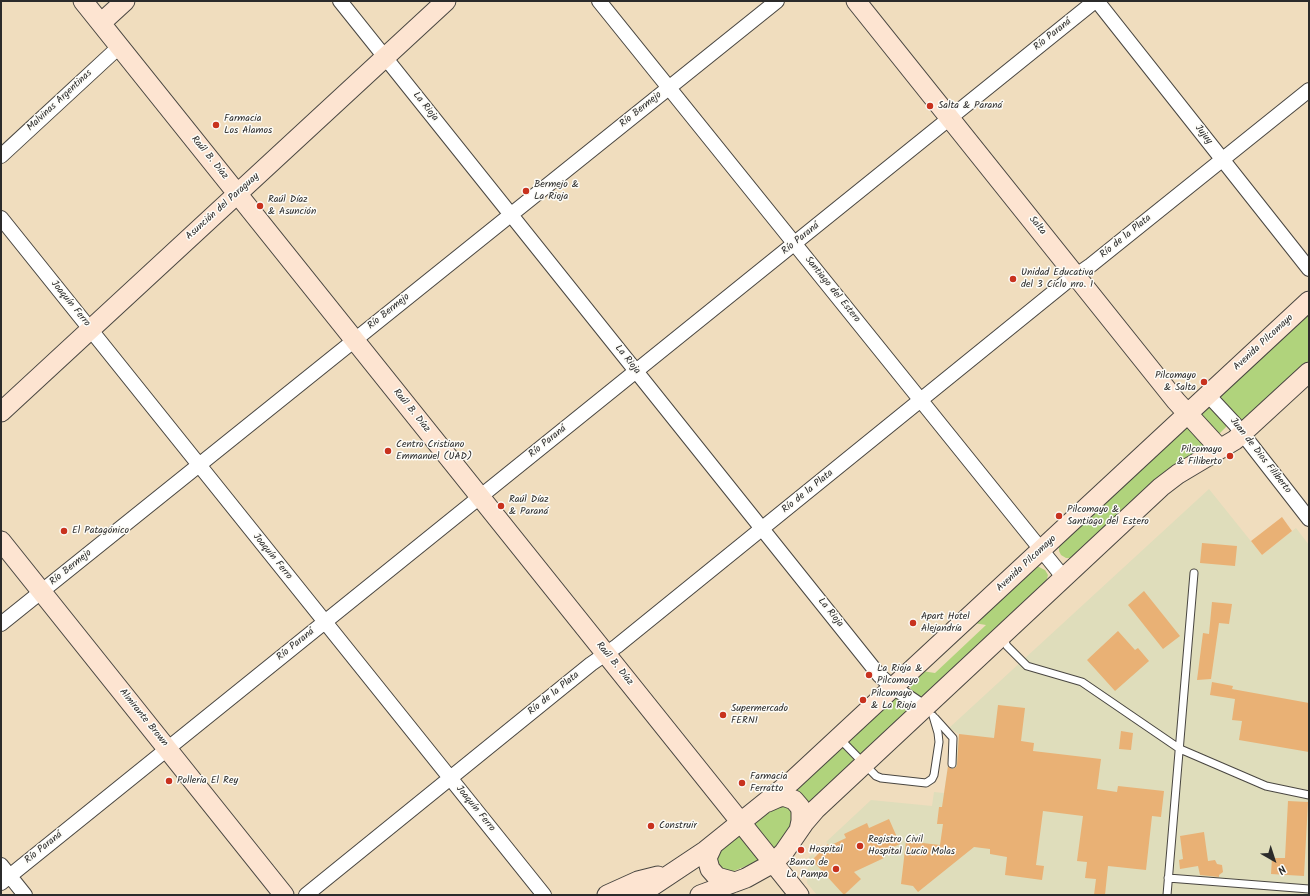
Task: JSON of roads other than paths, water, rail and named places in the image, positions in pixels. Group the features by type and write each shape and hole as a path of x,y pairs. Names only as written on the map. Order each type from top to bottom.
{"main road":[{"name":"Raúl B. Díaz","path":"84,1 799,895"},
{"path":"101,23 125,1"},
{"name":"Asunción del Paraguay","path":"1,412 446,1"},
{"name":"Salta","path":"856,1 1188,414 1220,449"},
{"name":"Avenida Pilcomayo","path":"638,895 675,872 713,845 768,802 893,688 1309,301"},
{"path":"701,895 758,872 773,863 813,812 864,764 928,712 1002,636 1166,483 1242,434 1309,372"},
{"name":"Almirante Brown","path":"1,541 284,895"},
{"path":"768,802 783,796 794,800 800,807 801,812 799,830"},
{"path":"713,845 707,858 710,869 717,877 735,882"},
{"path":"606,895 638,881 675,872"}],"street":[{"name":"La Rioja","path":"340,1 879,675 893,688 928,712"},
{"name":"Santiago del Estero","path":"599,1 1064,578"},
{"name":"Río Bermejo","path":"1,624 777,1"},
{"name":"Río Paraná","path":"4,874 167,749 1096,1"},
{"name":"Jujuy","path":"1096,1 1309,269"},
{"name":"Malvinas Argentinas","path":"1,156 120,46"},
{"name":"Río de la Plata","path":"306,895 591,664 617,646 921,400 1309,90"},
{"name":"Joaquín Ferro","path":"1,218 544,895"},
{"name":"Juan de Dios Filiberto","path":"1208,395 1235,424 1309,519"},
{"path":"4,874 25,895"}],"lane":[{"path":"1167,895 1194,573"},
{"path":"1002,636 1008,646 1027,666 1082,682 1180,749 1266,786 1309,795"},
{"path":"928,712 953,738 952,764"},
{"path":"839,738 876,776 881,778 922,783 930,781 935,773 939,742 938,733 928,712"},
{"path":"1168,878 1309,889"}],"place":[{"name":"Salta & Paraná","path":"930,106"},
{"name":"Farmacia Los Alamos","path":"216,125"},
{"name":"Bermejo & La Rioja","path":"526,191"},
{"name":"Raúl Díaz & Asunción","path":"260,206"},
{"name":"Unidad Educativa del 3 Ciclo nro. 1","path":"1013,279"},
{"name":"Pilcomayo & Salta","path":"1204,382"},
{"name":"Centro Cristiano Emmanuel (UAD)","path":"388,451"},
{"name":"Pilcomayo & Filiberto","path":"1230,456"},
{"name":"Raúl Díaz & Paraná","path":"501,506"},
{"name":"Pilcomayo & Santiago del Estero","path":"1059,516"},
{"name":"El Patagónico","path":"64,531"},
{"name":"Apart Hotel Alejandría","path":"913,623"},
{"name":"La Rioja & Pilcomayo","path":"869,675"},
{"name":"Pilcomayo & La Rioja","path":"863,700"},
{"name":"Supermercado FERNI","path":"723,715"},
{"name":"Polleria El Rey","path":"169,781"},
{"name":"Farmacia Ferratto","path":"742,783"},
{"name":"Construir","path":"651,826"},
{"name":"Registro Civil Hospital Lucio Molas","path":"860,846"},
{"name":"Hospital","path":"801,850"},
{"name":"Banco de La Pampa","path":"836,869"}]}
